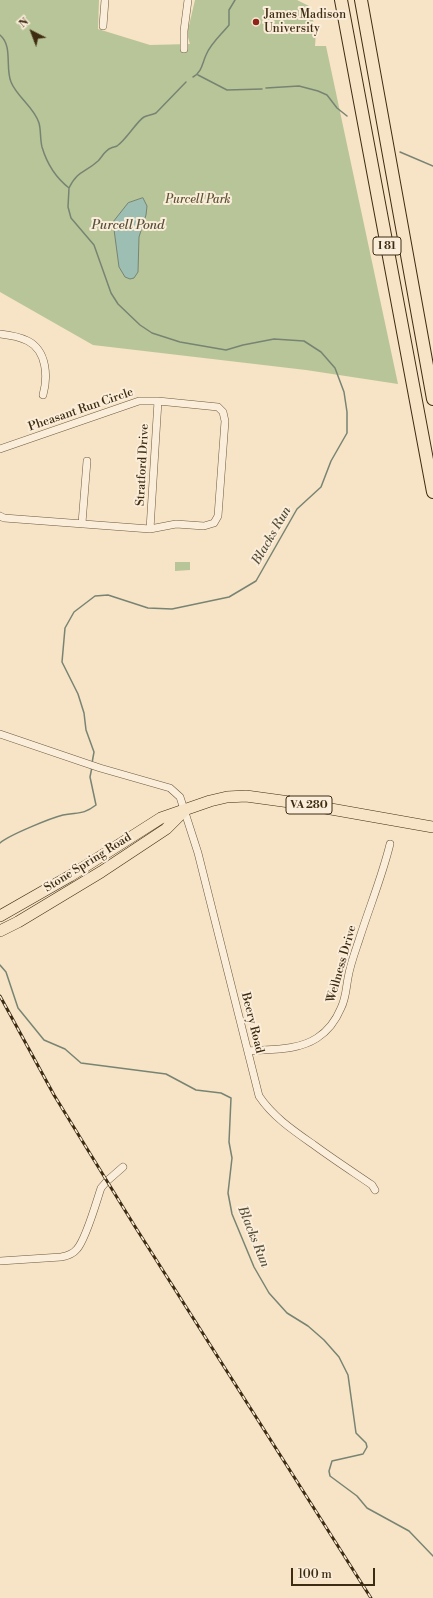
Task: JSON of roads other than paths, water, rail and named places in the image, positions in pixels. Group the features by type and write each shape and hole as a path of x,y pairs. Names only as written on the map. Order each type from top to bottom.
{"highway":[{"name":"I 81","path":"341,0 433,492"},
{"name":"I 81","path":"361,0 433,399"}],"main road":[{"name":"Stone Spring Road","path":"0,916 70,876 161,818 210,801 227,797 246,796 297,803 433,827"},
{"name":"Stone Spring Road","path":"0,931 77,887 166,829 185,810"}],"street":[{"path":"103,26 105,0"},
{"path":"184,49 184,31 188,0"},
{"path":"0,334 26,340 39,352 44,361 46,371 46,384 43,395"},
{"name":"Pheasant Run Circle","path":"0,449 139,401 158,401 218,407 223,412 225,422 218,516 214,523 204,526 176,524 150,529 4,518 0,516"},
{"name":"Stratford Drive","path":"150,529 158,401"},
{"path":"82,524 87,461"},
{"path":"0,734 81,762 170,788 180,797 185,810"},
{"name":"Beery Road","path":"185,810 198,853 258,1092 273,1114 304,1138 372,1185 375,1190"},
{"name":"Wellness Drive","path":"248,1051 284,1049 305,1044 327,1030 336,1019 342,1006 348,977 383,871 390,844"},
{"path":"0,1261 60,1257 73,1253 81,1244 101,1188 123,1167"}],"water":[{"name":"Purcell Pond","path":"143,198 147,206 146,215 139,237 138,272 134,278 130,279 125,277 119,267 113,222 128,203"}],"waterway":[{"path":"193,77 200,70 206,55 216,39 229,25 229,10 235,0"},
{"name":"Blacks Run","path":"0,35 4,40 8,51 9,76 11,82 37,117 40,126 42,147 46,159 52,170 69,188 68,207 71,218 94,245 111,293 118,304 140,325 152,333 180,342 226,350 274,339 304,341 321,352 335,368 344,392 347,412 347,433 331,461 321,487 297,509 256,581 229,597 172,609 148,608 108,595 95,596 74,612 65,628 62,662 78,694 84,713 86,730 94,752 92,763"},
{"path":"198,75 227,90 262,89"},
{"path":"69,188 72,182 79,175 98,161 107,150 117,146 141,119 156,113 186,82"},
{"path":"266,88 299,86 318,91 327,95 337,108 347,116"},
{"path":"400,152 433,166"},
{"name":"Blacks Run","path":"0,843 21,831 40,823 63,815 84,812 96,805 90,777 92,767"},
{"name":"Blacks Run","path":"0,965 6,972 18,1008 44,1040 65,1049 81,1063 166,1074 196,1090 221,1093 231,1098 229,1142 232,1158 228,1193 232,1214 254,1267 269,1293 287,1313 308,1326 324,1340 339,1357 348,1375 356,1433 366,1443 367,1447 363,1454 332,1461 329,1471 330,1476 357,1496 367,1508 409,1531 433,1556"}],"railway":[{"path":"0,996 54,1095 134,1225 371,1598"}],"place":[{"name":"James Madison University","path":"256,22"}],"park label":[{"name":"Purcell Park","path":"198,200"}]}
